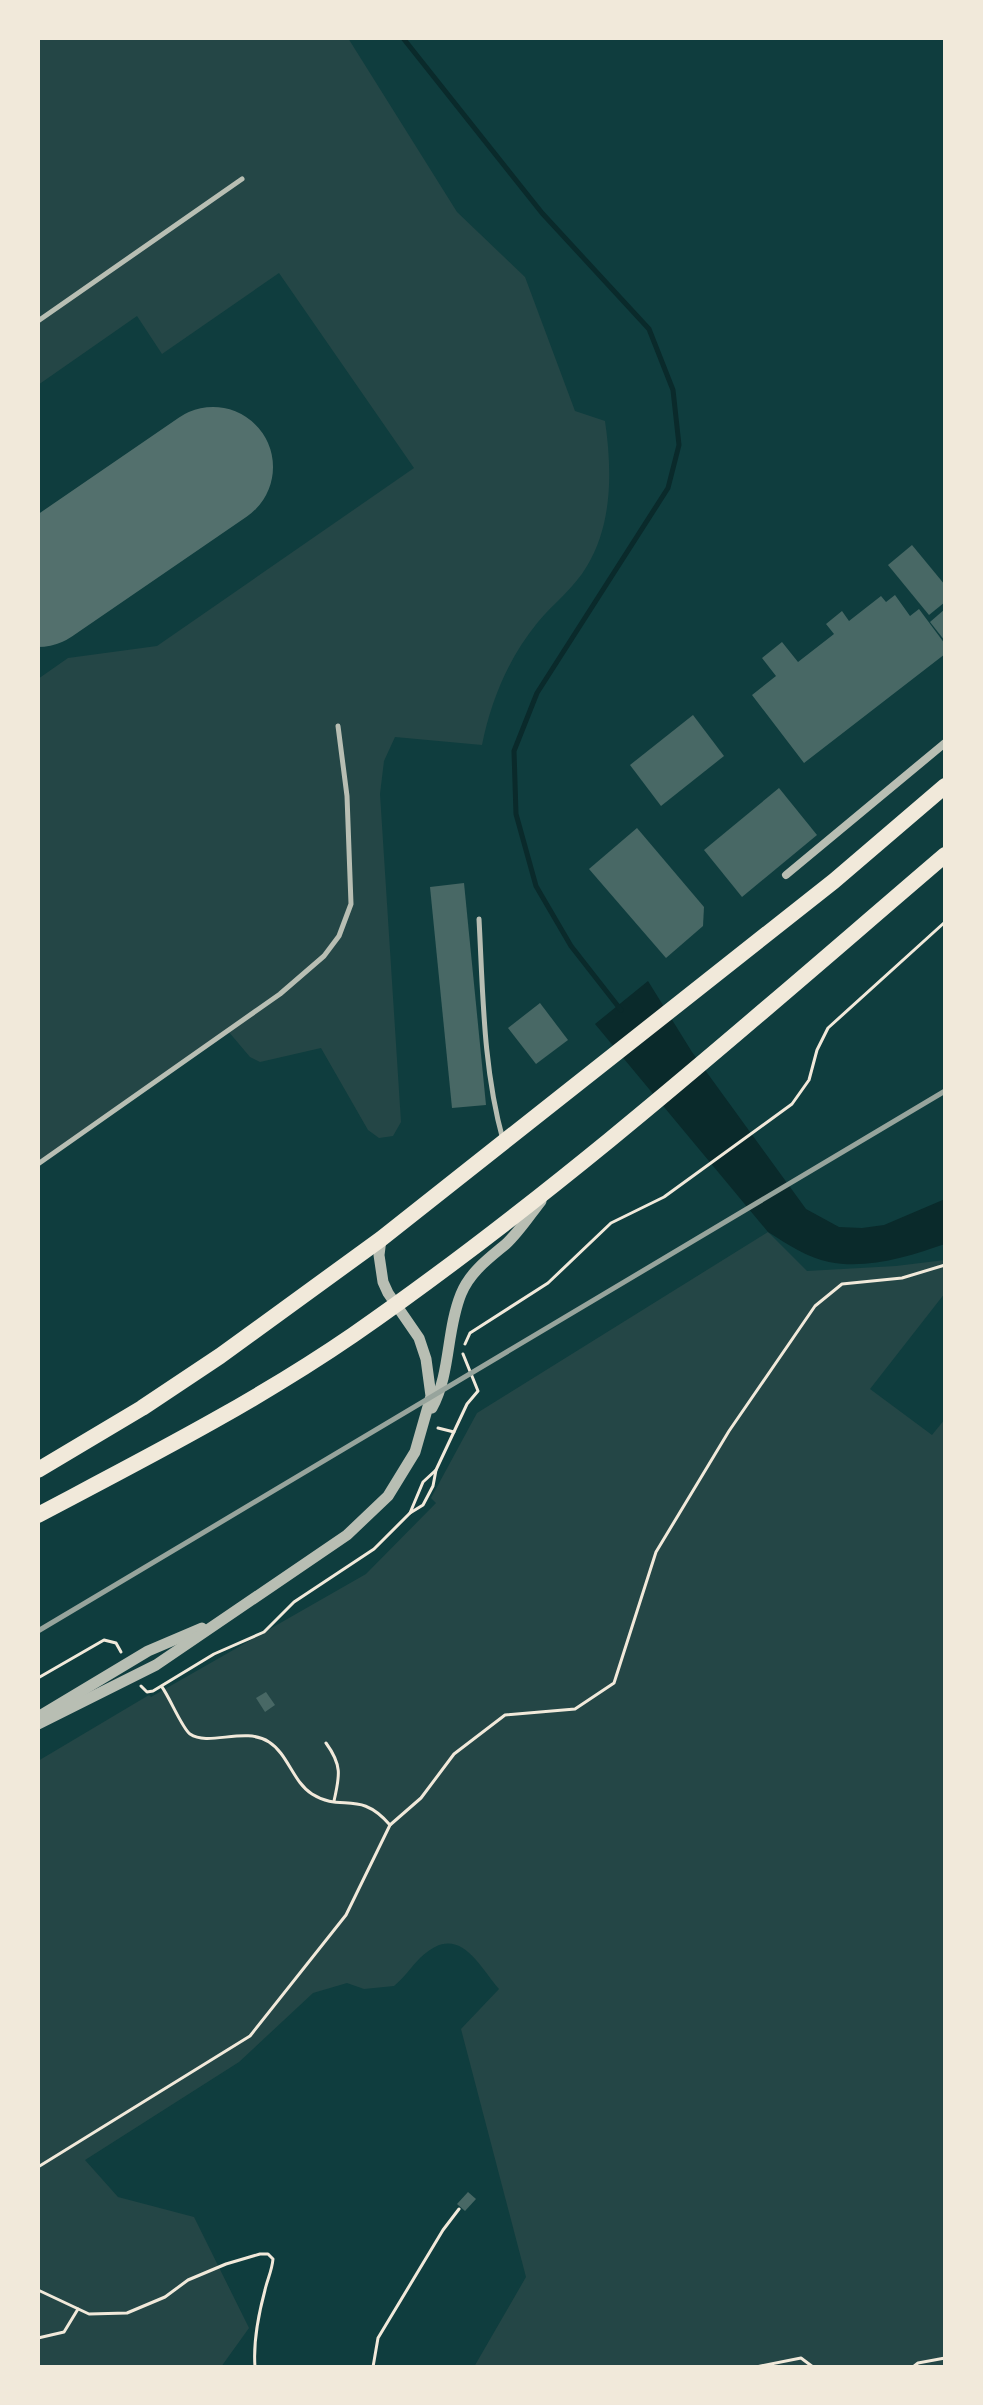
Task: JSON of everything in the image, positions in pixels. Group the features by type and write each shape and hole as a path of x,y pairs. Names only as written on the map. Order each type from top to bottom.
{"highway":[{"path":"38,1470 199,1371 381,1239 834,881 945,786"},
{"path":"38,1515 225,1413 351,1336 395,1304 551,1189 945,855"}],"street":[{"path":"786,875 945,743"},
{"path":"425,1422 442,1389 451,1328 462,1290 471,1276 507,1243 551,1189"},
{"path":"38,1724 156,1665 229,1616 347,1535 370,1516 400,1479 415,1452 431,1396 423,1348 415,1330 388,1293 380,1269 381,1239"},
{"path":"38,1717 148,1651 229,1616"}],"lane":[{"path":"38,321 242,179"},
{"path":"38,1164 280,994 324,956 339,936 351,904 347,796 338,726"},
{"path":"479,919 489,1072 494,1109 504,1142"}],"path":[{"path":"139,1684 147,1692 162,1687 214,1654 264,1632 294,1602 374,1549 410,1513 423,1505 467,1404 478,1391 462,1351 470,1333 548,1283 611,1223 664,1197 792,1104 805,1088 828,1028 945,922"},
{"path":"38,2167 250,2036 346,1915 390,1825 421,1798 454,1754 505,1715 575,1709 614,1683 656,1552 729,1431 815,1306 842,1284 902,1278 945,1265"},
{"path":"425,1422 454,1432"},
{"path":"410,1513 423,1482 436,1470"},
{"path":"38,1678 104,1640 116,1643 123,1655"},
{"path":"162,1687 188,1733 196,1737 260,1737 273,1744 312,1793 334,1801 364,1805 380,1814 390,1825"},
{"path":"326,1743 338,1761 339,1780 334,1801"},
{"path":"373,2367 378,2338 459,2209"},
{"path":"38,2290 89,2314 127,2313 165,2297 188,2280 213,2269 268,2254 273,2259 272,2269 254,2344 255,2367"},
{"path":"38,2338 64,2332 78,2309"},
{"path":"756,2367 801,2358 813,2367"},
{"path":"913,2367 918,2363 945,2358"}],"shaded area":[{"path":"38,38 348,38 457,212 525,277 575,411 605,421 609,458 608,495 596,549 576,581 538,622 518,650 496,696 482,745 395,737 384,761 380,794 401,1122 393,1136 379,1138 368,1130 321,1048 260,1062 250,1057 228,1031 38,1164 38,679 68,658 157,646 414,468 279,273 162,354 137,316 38,385"},
{"path":"648,981 692,1052 806,1209 839,1227 862,1228 884,1225 945,1199 945,1244 873,1263 843,1264 813,1257 768,1232 595,1024"},
{"path":"768,1232 807,1271 945,1260 945,1293 870,1389 932,1435 945,1419 945,2367 474,2367 526,2277 461,2029 499,1989 466,1950 445,1944 420,1958 394,1986 364,1989 347,1983 313,1993 239,2062 85,2160 118,2197 194,2217 249,2328 221,2367 38,2367 38,1761 366,1574 436,1503 431,1498 477,1413"}],"building":[{"path":"912,545 945,585 945,602 929,615 888,565"},
{"path":"895,595 910,616 919,609 945,644 945,654 804,763 752,695 776,676 762,658 782,642 798,662 834,634 826,624 842,611 849,621 881,596 886,602"},
{"path":"945,609 945,641 930,622"},
{"path":"693,715 724,756 661,806 630,765"},
{"path":"779,788 817,835 742,897 704,850"},
{"path":"637,828 704,907 703,926 666,958 589,869"},
{"path":"464,883 486,1105 452,1108 430,887"},
{"path":"540,1003 568,1040 536,1064 508,1028"},
{"path":"266,1692 275,1705 265,1712 256,1698"},
{"path":"468,2192 476,2199 465,2211 457,2204"}],"waterway":[{"path":"403,38 542,213 649,329 673,390 679,445 668,488 537,693 514,751 516,814 536,886 571,946 621,1010"}],"runway":[{"path":"38,587 213,467"}],"railway":[{"path":"38,1631 945,1091"}]}
